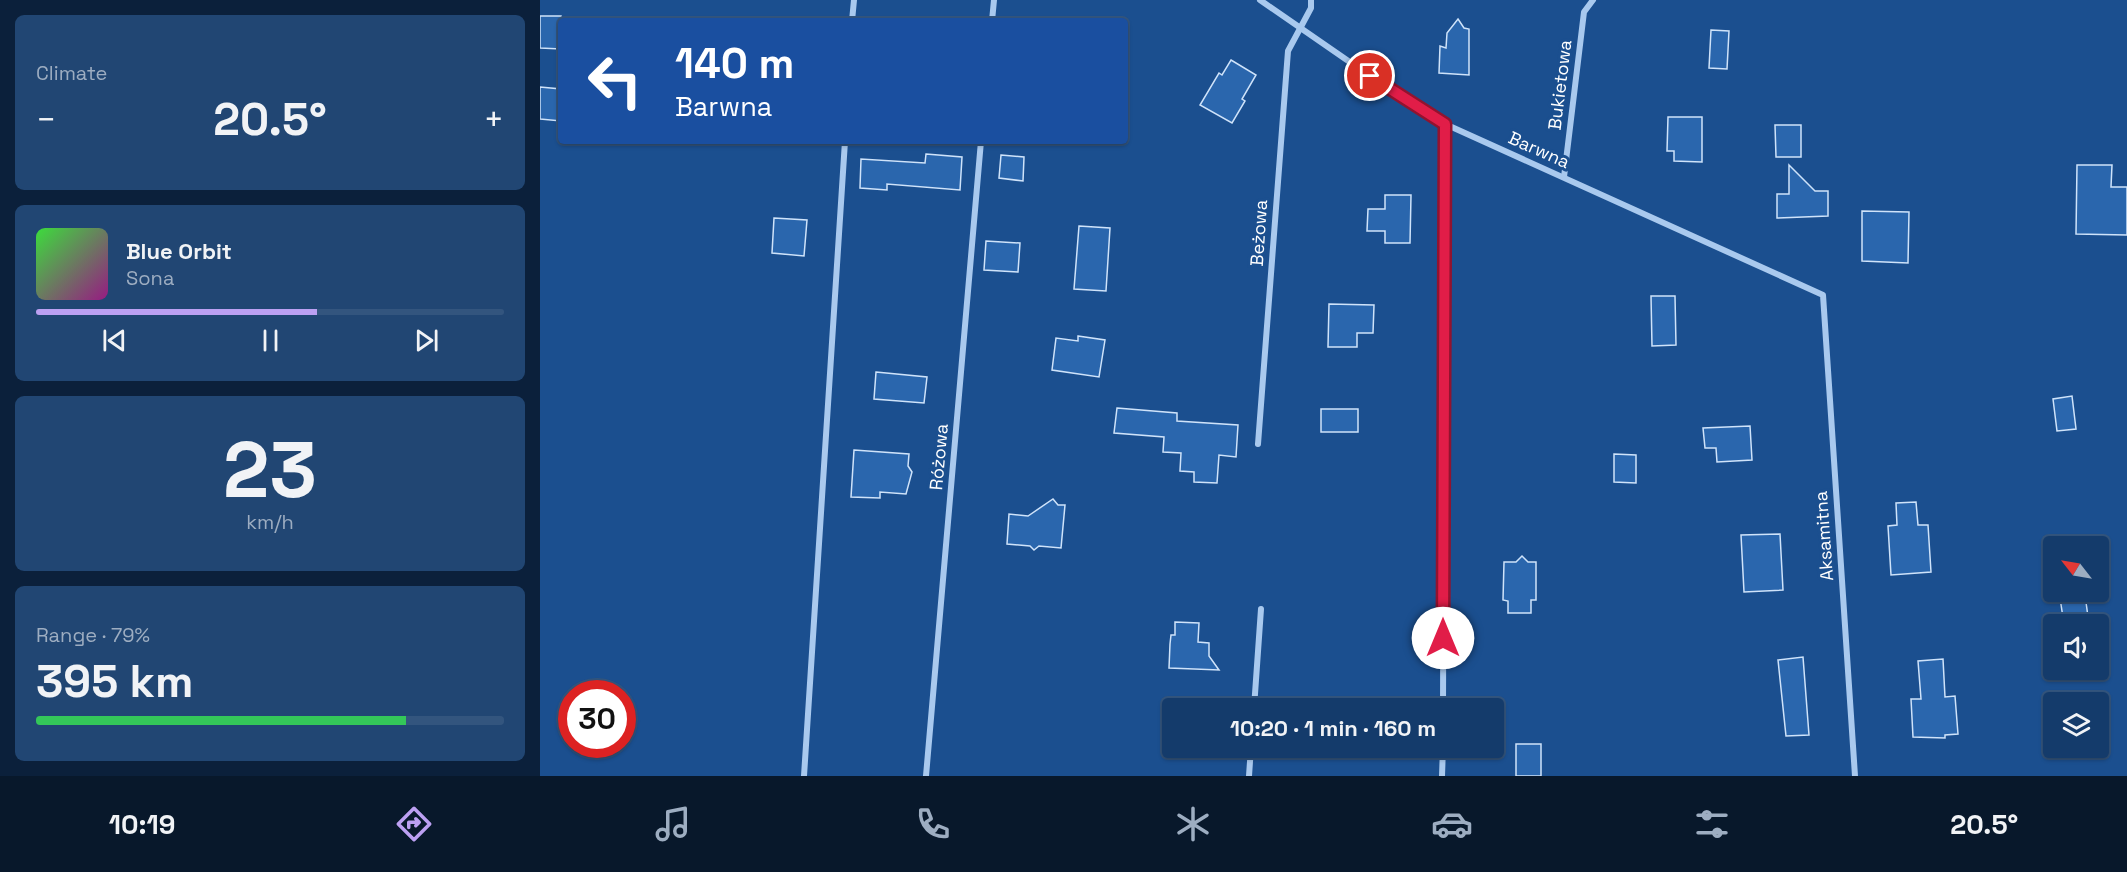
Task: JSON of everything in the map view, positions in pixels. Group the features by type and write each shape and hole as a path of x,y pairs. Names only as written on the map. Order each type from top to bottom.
{"street":[{"path":"852,18 854,0"},
{"path":"992,18 994,0"},
{"name":"Barwna","path":"1260,0 1370,76 1445,124 1823,295"},
{"name":"Beżowa","path":"1258,444 1288,51 1311,9 1311,0"},
{"name":"Bukietowa","path":"1564,177 1584,12 1593,0"},
{"path":"1443,698 1445,124"},
{"path":"804,776 845,144"},
{"name":"Różowa","path":"926,776 981,144"},
{"name":"Aksamitna","path":"1823,295 1855,776"},
{"path":"1255,698 1261,609"},
{"path":"1249,776 1250,758"},
{"path":"1442,776 1443,758"}],"building":[{"path":"540,16 561,16 558,18 558,49 540,48"},
{"path":"1458,19 1464,28 1469,29 1469,75 1439,73 1440,46 1446,48 1447,33"},
{"path":"1711,30 1729,31 1727,69 1709,68"},
{"path":"1231,60 1256,75 1232,123 1200,105 1219,73 1222,75"},
{"path":"540,87 558,89 558,121 540,119"},
{"path":"1668,117 1702,117 1702,162 1674,161 1674,151 1667,151"},
{"path":"1775,125 1801,125 1801,157 1776,157"},
{"path":"926,154 962,157 960,190 887,184 887,190 860,188 861,159 925,163"},
{"path":"1001,155 1024,157 1023,181 999,178"},
{"path":"1789,165 1815,191 1828,191 1828,216 1777,218 1777,194 1789,194"},
{"path":"2077,165 2112,165 2111,187 2127,187 2127,235 2076,234"},
{"path":"1385,195 1411,195 1410,243 1385,243 1385,231 1367,231 1368,209 1385,209"},
{"path":"1862,211 1909,212 1908,263 1862,261"},
{"path":"774,218 807,220 804,256 772,253"},
{"path":"1079,226 1110,228 1106,291 1074,289"},
{"path":"986,241 1020,243 1018,272 984,270"},
{"path":"1651,296 1675,296 1676,345 1652,346"},
{"path":"1329,304 1374,305 1373,333 1357,333 1357,347 1328,347"},
{"path":"1078,336 1105,340 1099,377 1052,370 1056,338 1078,341"},
{"path":"876,372 927,377 924,403 874,399"},
{"path":"2072,396 2076,429 2057,431 2053,399"},
{"path":"1117,408 1177,413 1177,421 1238,425 1236,457 1219,455 1217,483 1194,482 1194,472 1180,471 1181,453 1163,452 1164,437 1114,433"},
{"path":"1321,409 1358,409 1358,432 1321,432"},
{"path":"1750,426 1752,460 1717,462 1716,448 1705,448 1703,428"},
{"path":"854,450 909,454 908,466 912,472 906,494 880,492 880,498 851,497"},
{"path":"1614,454 1636,455 1636,483 1614,482"},
{"path":"1053,499 1058,505 1065,505 1061,548 1039,546 1034,550 1030,546 1007,544 1009,514 1028,516"},
{"path":"1916,502 1918,525 1928,525 1931,572 1891,575 1888,526 1897,525 1896,503"},
{"path":"1780,534 1783,590 1744,592 1741,535"},
{"path":"1522,556 1528,562 1536,562 1536,600 1531,600 1531,613 1508,613 1508,601 1503,600 1504,562 1516,562"},
{"path":"2061,602 2086,602 2088,614 2062,614"},
{"path":"1175,622 1199,623 1198,642 1209,643 1209,656 1219,670 1169,668 1171,635 1175,635"},
{"path":"1803,657 1809,735 1786,736 1778,660"},
{"path":"1943,659 1945,697 1955,696 1958,734 1945,735 1945,738 1913,737 1911,699 1921,699 1918,661"},
{"path":"1516,744 1541,744 1541,776 1516,776"}],"route":[{"path":"1370,76 1445,124 1443,638"}]}
